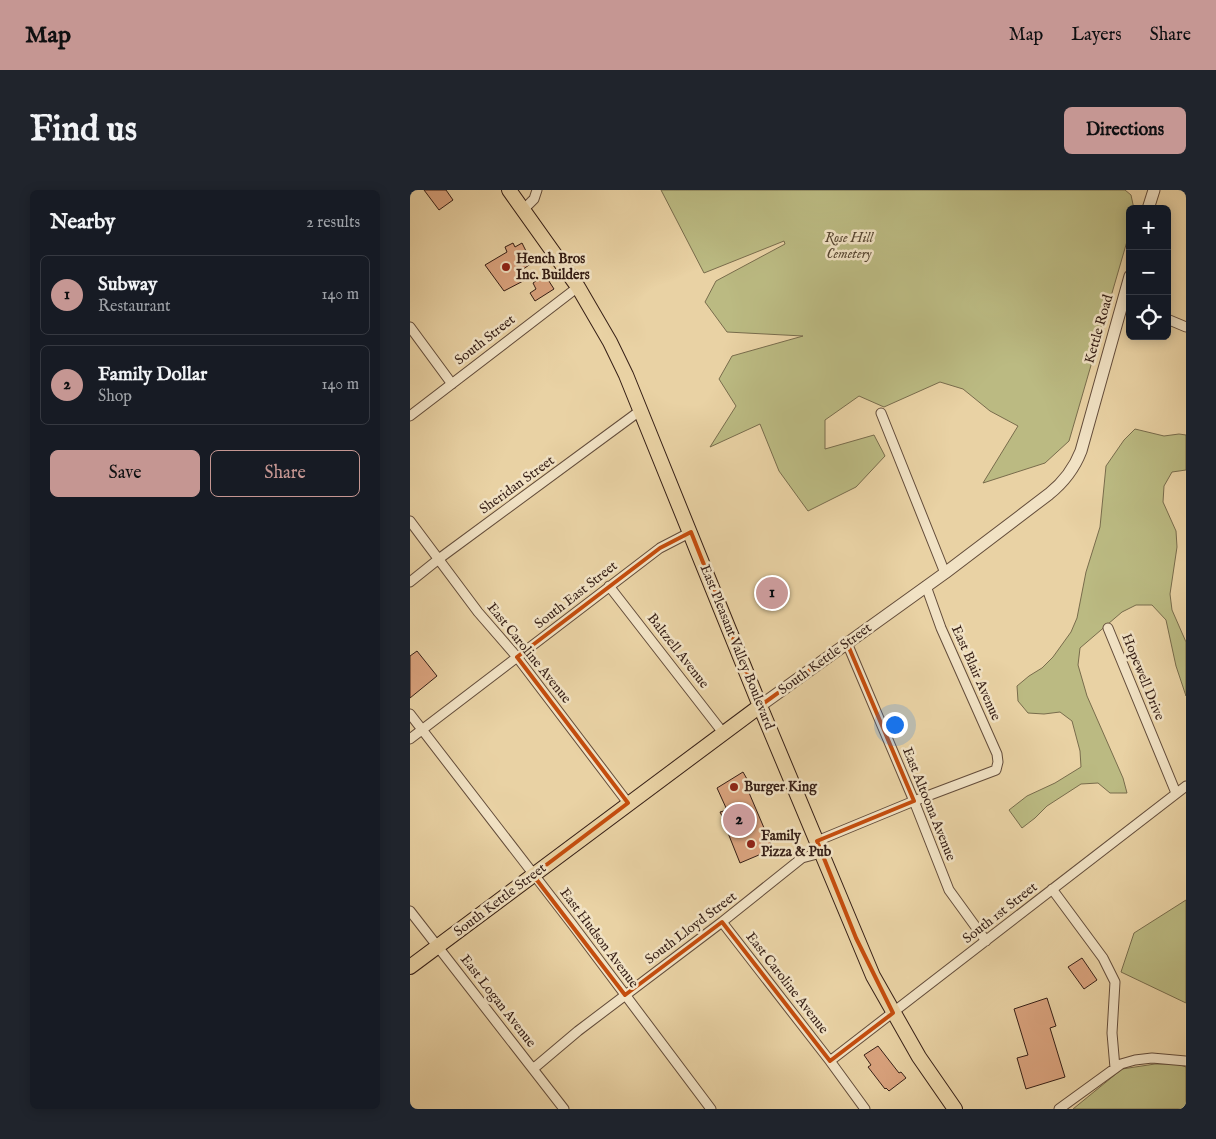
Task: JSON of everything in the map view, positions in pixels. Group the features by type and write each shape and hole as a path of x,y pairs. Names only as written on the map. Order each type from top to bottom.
{"main road":[{"name":"East Pleasant Valley Boulevard","path":"509,190 578,287 610,342 641,410 760,706 866,961 919,1057 955,1109"},
{"name":"South Kettle Street","path":"410,967 760,706"}],"street":[{"path":"523,210 534,199 537,190"},
{"path":"1149,205 1154,190"},
{"name":"South Street","path":"410,416 578,287"},
{"name":"Kettle Road","path":"1098,389 1126,303"},
{"path":"1171,320 1186,326"},
{"path":"410,327 452,384"},
{"name":"South Kettle Street","path":"760,706 944,573 1065,480 1078,456 1098,389"},
{"name":"Sheridan Street","path":"410,582 641,410"},
{"path":"881,413 944,573"},
{"name":"East Caroline Avenue","path":"410,520 440,558 478,612 517,657 628,803"},
{"name":"South East Street","path":"410,739 660,548 691,532"},
{"name":"Baltzell Avenue","path":"609,586 724,734"},
{"name":"East Blair Avenue","path":"926,586 941,628 996,754 998,762 996,770"},
{"name":"Hopewell Drive","path":"1108,628 1176,793"},
{"name":"East Altoona Avenue","path":"847,643 914,800 949,890 986,941"},
{"name":"East Hudson Avenue","path":"410,714 711,1109"},
{"name":"South Lloyd Street","path":"533,1069 578,1030 722,922 802,858 819,847 914,800 996,770"},
{"name":"South 1st Street","path":"830,1061 1186,786"},
{"path":"1052,889 1103,958 1114,982 1112,1032 1115,1068"},
{"name":"East Logan Avenue","path":"410,911 564,1109"},
{"name":"East Caroline Avenue","path":"722,922 865,1109"},
{"path":"1059,1109 1115,1068 1135,1060 1152,1058 1186,1061"}],"highlighted area":[{"path":"691,532 760,706 847,643 914,801 817,841 856,938 893,1013 830,1061 722,922 625,995 533,875 628,803 517,657 660,548"}],"green space":[{"name":"Rose Hill Cemetery","path":"661,190 1125,190 1131,195 1133,205 1126,205 1126,245 1069,441 1045,463 983,483 1018,426 990,411 963,389 940,382 884,407 859,396 825,420 825,449 874,435 885,456 856,487 808,511 779,471 760,424 710,447 736,406 719,379 732,356 803,336 727,332 705,302 716,281 785,244 784,241 704,273"},
{"path":"1135,429 1164,436 1186,435 1186,470 1172,472 1164,486 1163,502 1176,531 1177,547 1170,594 1172,610 1186,642 1186,696 1176,666 1166,620 1152,605 1136,605 1122,612 1080,648 1078,665 1087,696 1123,778 1127,793 1110,793 1098,783 1081,784 1047,806 1022,828 1009,810 1027,796 1055,783 1081,767 1080,751 1072,721 1060,712 1028,713 1018,701 1017,686 1042,668 1053,657 1071,632 1077,618 1086,572 1100,527 1106,466 1124,440"},
{"path":"1186,900 1186,1003 1121,972 1134,933"},
{"path":"1155,1064 1178,1064 1186,1067 1186,1109 1073,1109 1122,1069"}],"building":[{"path":"424,190 446,190 453,200 439,210"},
{"name":"Hench Bros Inc. Builders","path":"513,243 515,247 522,243 532,263 522,270 527,279 504,291 485,265 507,252 505,247"},
{"path":"545,275 554,289 535,301 530,293 536,289 533,283"},
{"path":"770,580 785,596 774,606 759,591"},
{"path":"417,651 437,676 410,698 410,656"},
{"path":"743,772 751,786 747,788 773,849 740,863 720,812 727,810 717,788"},
{"path":"1082,958 1097,980 1084,989 1068,967"},
{"path":"1047,998 1056,1026 1050,1028 1065,1077 1026,1089 1017,1058 1028,1055 1014,1009"},
{"path":"878,1046 899,1073 901,1072 906,1078 889,1091 885,1089 868,1067 871,1065 864,1055"}],"place":[{"name":"Hench Bros Inc. Builders","path":"506,267"},
{"name":"Subway","path":"772,593"},
{"name":"Burger King","path":"734,787"},
{"name":"Family Dollar","path":"739,820"},
{"name":"Family Pizza & Pub","path":"751,844"}]}
